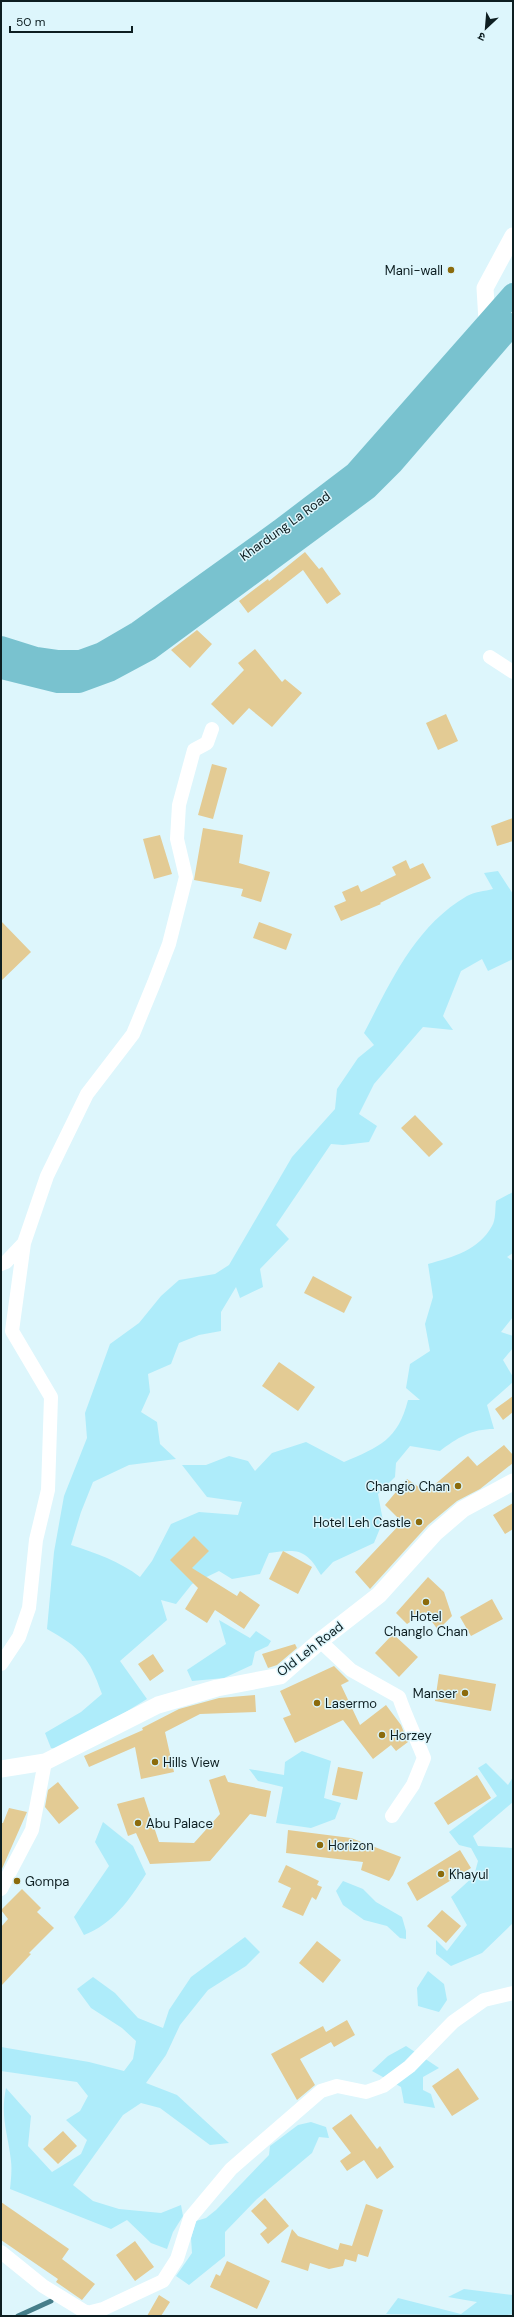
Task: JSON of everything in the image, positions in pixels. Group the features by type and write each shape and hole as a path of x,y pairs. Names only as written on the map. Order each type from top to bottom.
{"main road":[{"name":"Khardung La Road","path":"1,647 36,658 57,661 80,661 102,653 138,632 280,530 355,473 513,294"},
{"name":"Khardung La Road","path":"1,668 58,682 79,682 109,671 150,649 367,489 392,464 513,324"}],"street":[{"path":"487,322 485,288 513,236"},
{"path":"490,657 513,672"},
{"path":"1,1664 19,1637 28,1608 36,1540 48,1490 51,1397 12,1331 24,1243 47,1176 87,1094 133,1034 157,977 169,944 186,877 177,839 179,805 194,750 207,743 212,729"},
{"path":"1,1264 6,1262 24,1243"},
{"name":"Old Leh Road","path":"1,1768 44,1762 158,1705 217,1688 280,1676 320,1641 379,1595 435,1532 463,1509 513,1482"},
{"path":"320,1641 355,1673 399,1697 404,1714 415,1732 424,1758 413,1785 392,1816"},
{"path":"1,1889 32,1830 44,1762"},
{"path":"1,2252 43,2286 87,2313 103,2309 134,2296 163,2281 177,2259 190,2218 231,2169 322,2091 338,2086 366,2092 383,2086 410,2066 453,2022 484,2000 513,1993"}],"shaded area":[{"path":"498,871 513,894 513,959 488,971 482,959 461,971 443,1016 453,1030 423,1027 374,1084 359,1114 377,1126 369,1142 343,1145 331,1144 276,1225 289,1239 260,1269 263,1287 240,1298 236,1287 221,1312 221,1331 199,1335 179,1343 171,1364 148,1374 150,1392 141,1412 157,1422 160,1444 176,1459 129,1465 93,1482 81,1512 71,1545 116,1562 140,1577 152,1561 171,1524 199,1512 238,1515 242,1502 207,1497 182,1465 206,1465 229,1456 248,1461 255,1471 272,1453 306,1442 344,1462 367,1452 385,1440 393,1433 399,1424 408,1400 420,1400 406,1388 410,1364 430,1351 425,1324 433,1297 428,1264 456,1255 473,1247 487,1234 493,1223 496,1201 513,1192 513,1253 507,1257 513,1261 513,1317 501,1332 513,1336 513,1348 503,1360 513,1377 513,1382 487,1405 494,1429 486,1429 465,1435 440,1451 410,1446 396,1463 395,1477 378,1494 383,1521 374,1543 333,1562 321,1575 316,1566 300,1552 287,1551 269,1553 260,1574 232,1579 219,1571 192,1584 176,1604 161,1600 167,1620 120,1661 147,1699 98,1729 75,1753 51,1748 45,1733 81,1712 102,1694 88,1662 76,1648 47,1629 54,1552 64,1496 87,1438 85,1413 110,1344 139,1323 161,1296 179,1280 215,1274 229,1265 292,1157 335,1109 337,1089 358,1058 374,1045 364,1033 394,975 406,957 432,923 448,909 467,896 493,889 484,873"},
{"path":"219,1620 250,1638 256,1631 271,1641 268,1646 255,1652 252,1665 224,1678 192,1681 187,1670 226,1644"},
{"path":"302,1751 331,1761 324,1798 341,1803 335,1819 311,1828 276,1823 283,1787 258,1781 249,1769 284,1775 285,1762"},
{"path":"486,1763 508,1785 513,1777 513,1802 473,1836 478,1846 513,1848 513,1923 482,1953 451,1966 436,1954 436,1940 447,1951 467,1925 451,1897 474,1876 478,1861 471,1848 459,1845 449,1832 497,1796 478,1768"},
{"path":"103,1822 133,1846 146,1874 134,1893 120,1910 104,1924 84,1935 74,1917 109,1866 95,1842"},
{"path":"343,1881 363,1889 376,1902 402,1917 406,1931 406,1939 400,1938 387,1926 364,1920 343,1905 336,1891"},
{"path":"245,1937 260,1952 246,1966 208,1990 180,2025 166,2055 146,2083 177,2095 229,2143 210,2145 160,2108 141,2103 123,2115 73,2185 93,2201 119,2209 161,2213 181,2205 183,2216 173,2232 167,2249 151,2243 127,2220 111,2229 10,2189 10,2151 4,2116 4,2098 6,2088 31,2116 28,2146 52,2172 81,2154 87,2140 66,2120 80,2111 88,2096 77,2082 1,2071 1,2047 89,2062 124,2071 133,2059 136,2041 122,2028 91,2008 77,1989 93,1977 115,1993 138,2018 163,2028 169,2010 191,1977"},
{"path":"428,1971 444,1984 447,2000 439,2012 418,2006 417,1988"},
{"path":"406,2046 439,2068 423,2077 423,2090 431,2094 435,2108 404,2103 401,2087 372,2071 388,2056"},
{"path":"311,2122 326,2127 329,2138 319,2137 312,2153 257,2199 225,2232 225,2256 189,2285 176,2276 192,2253 191,2238 196,2221 206,2218 216,2210 269,2155 270,2146 298,2125"},
{"path":"464,2289 513,2295 513,2314 502,2316 386,2314 398,2298 461,2314 477,2302 448,2297"}],"building":[{"path":"305,552 319,569 322,567 341,594 327,604 303,570 248,613 239,601 268,579 269,581"},
{"path":"197,630 212,644 190,668 171,650"},
{"path":"255,649 282,682 285,679 302,693 272,727 249,708 233,725 211,704 244,670 238,663"},
{"path":"446,714 458,741 438,750 426,723"},
{"path":"212,764 227,768 213,819 198,815"},
{"path":"513,818 513,841 497,846 491,826"},
{"path":"203,828 243,835 239,863 270,872 261,902 241,896 243,889 194,880"},
{"path":"160,835 172,874 154,879 143,839"},
{"path":"406,860 410,869 423,863 431,878 380,903 381,904 341,921 334,906 346,901 342,892 358,885 361,892 396,875 392,867"},
{"path":"1,921 31,952 1,981"},
{"path":"259,922 292,934 286,950 253,938"},
{"path":"415,1115 443,1144 429,1157 401,1128"},
{"path":"313,1276 352,1297 344,1313 304,1293"},
{"path":"279,1362 315,1387 298,1411 262,1386"},
{"path":"513,1396 513,1412 503,1420 495,1409"},
{"path":"504,1445 513,1455 513,1463 480,1489 457,1501 428,1525 370,1589 355,1572 402,1522 385,1505 407,1479 426,1492 468,1456 477,1466"},
{"path":"513,1503 513,1529 505,1534 493,1515"},
{"path":"194,1536 209,1551 192,1568 237,1596 240,1591 260,1605 244,1629 215,1610 207,1623 185,1609 198,1588 170,1560"},
{"path":"283,1551 312,1567 298,1594 269,1579"},
{"name":"Hotel Changlo Chan","path":"428,1577 444,1592 452,1616 438,1630 425,1612 407,1624 396,1613"},
{"path":"492,1599 503,1619 471,1636 460,1617"},
{"path":"393,1634 418,1657 399,1677 375,1653"},
{"path":"295,1644 297,1648 277,1665 268,1668 262,1654"},
{"path":"153,1654 164,1671 150,1681 138,1664"},
{"name":"Lasermo","path":"334,1666 349,1681 341,1685 360,1725 386,1705 401,1725 408,1742 396,1751 391,1745 373,1759 343,1720 295,1743 283,1718 291,1715 280,1691"},
{"name":"Manser","path":"439,1674 496,1684 491,1711 435,1701"},
{"path":"255,1695 256,1712 200,1714 165,1732 174,1772 141,1779 135,1747 89,1767 84,1756 143,1730 142,1728 179,1709 219,1698"},
{"path":"338,1767 363,1772 357,1800 332,1795"},
{"name":"Abu Palace","path":"225,1775 228,1782 271,1791 266,1817 250,1814 210,1861 150,1864 136,1833 128,1836 117,1804 144,1797 159,1842 194,1843 220,1814 209,1780"},
{"path":"477,1775 491,1798 448,1825 434,1803"},
{"path":"58,1782 79,1808 59,1824 45,1807 48,1790"},
{"path":"9,1808 27,1812 1,1871 1,1823 3,1823"},
{"path":"288,1830 351,1838 401,1857 389,1881 361,1870 363,1862 286,1853"},
{"path":"460,1850 471,1868 417,1901 407,1883"},
{"path":"286,1865 319,1881 317,1885 322,1887 316,1900 312,1897 303,1916 282,1907 291,1888 278,1882"},
{"path":"22,1889 41,1908 37,1912 54,1928 29,1953 31,1954 1,1986 1,1927 8,1919 1,1910"},
{"path":"442,1910 461,1926 446,1943 427,1926"},
{"path":"317,1941 341,1960 323,1983 299,1963"},
{"path":"347,2020 355,2035 334,2047 331,2042 300,2059 315,2085 297,2100 271,2054 323,2026 326,2032"},
{"path":"458,2068 479,2099 452,2116 432,2086"},
{"path":"351,2114 377,2149 380,2146 394,2167 377,2179 364,2160 347,2171 340,2161 351,2153 332,2128"},
{"path":"63,2131 77,2146 58,2164 43,2149"},
{"path":"265,2198 289,2226 268,2244 260,2234 267,2228 251,2211"},
{"path":"1,2202 69,2249 62,2259 95,2284 82,2300 56,2282 58,2279 1,2240"},
{"path":"366,2204 383,2210 368,2257 358,2254 356,2262 345,2259 343,2266 329,2269 310,2263 308,2271 281,2262 292,2229 298,2236 338,2250 340,2243 352,2246"},
{"path":"135,2241 154,2267 135,2281 116,2255"},
{"path":"227,2261 270,2281 257,2309 210,2287 216,2274 220,2276"},
{"path":"159,2295 170,2302 161,2316 147,2316"}],"waterway":[{"path":"18,2316 51,2301"}],"place":[{"name":"Mani-wall","path":"451,270"},
{"name":"Changio Chan","path":"458,1486"},
{"name":"Hotel Leh Castle","path":"419,1522"},
{"name":"Hotel Changlo Chan","path":"426,1602"},
{"name":"Manser","path":"465,1693"},
{"name":"Lasermo","path":"317,1703"},
{"name":"Horzey","path":"382,1735"},
{"name":"Hills View","path":"155,1762"},
{"name":"Abu Palace","path":"138,1823"},
{"name":"Horizon","path":"320,1845"},
{"name":"Khayul","path":"441,1874"},
{"name":"Gompa","path":"17,1881"}]}
